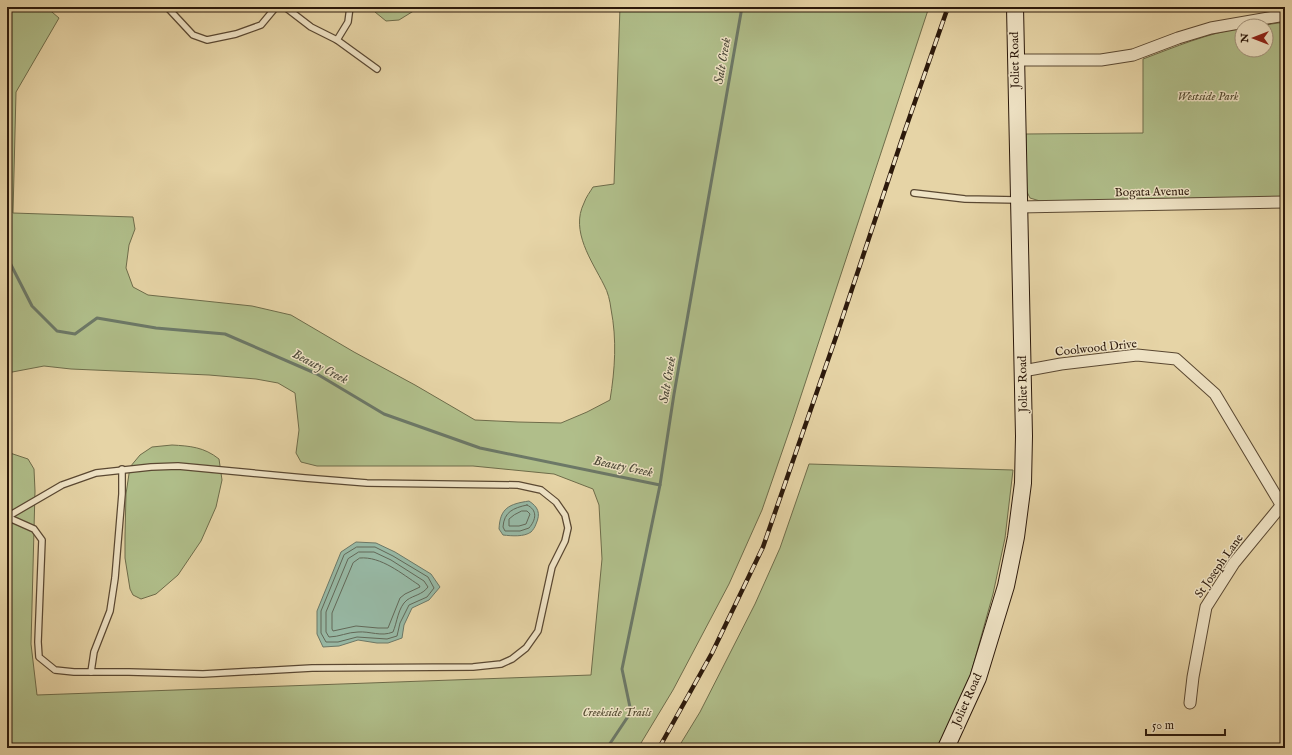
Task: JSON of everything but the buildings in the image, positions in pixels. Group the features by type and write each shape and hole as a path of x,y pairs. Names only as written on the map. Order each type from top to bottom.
{"main road":[{"name":"Joliet Road","path":"946,748 978,678 1006,586 1016,537 1022,483 1024,436 1015,7"}],"street":[{"path":"1015,60 1101,60 1133,55 1210,28 1285,15"},
{"name":"Bogata Avenue","path":"1019,204 1285,202"},
{"name":"Coolwood Drive","path":"1023,371 1061,364 1137,355 1176,359 1216,394 1284,505"},
{"name":"St Joseph Lane","path":"1190,703 1193,677 1206,607 1234,563 1284,505"}],"lane":[{"path":"167,7 193,35 207,40 236,34 261,24 276,7"},
{"path":"285,7 311,26 338,40 377,69"},
{"path":"338,40 348,22 350,7"},
{"path":"914,193 1019,204"},
{"path":"178,466 366,483 518,485 541,490 556,502 565,515 568,528 565,541 552,567 538,631 526,648 512,659 501,664 473,667 312,668 203,674 91,672 55,670 39,656 38,642 42,540 34,529 7,517 62,484 96,473 122,469 178,466"},
{"path":"91,672 94,652 110,611 115,578 122,494 122,469"}],"green space":[{"name":"Creekside Trails","path":"7,7 46,7 59,18 16,92 13,213 133,217 135,229 129,245 126,268 133,287 148,295 252,306 291,315 475,420 561,423 610,400 612,388 615,343 610,303 608,294 584,246 581,235 580,214 593,187 614,184 620,7 929,7 762,510 729,584 673,690 638,748 7,748 7,452 28,459 34,469 35,491 31,644 37,695 591,675 602,559 599,505 593,489 554,474 473,466 317,466 301,462 296,453 299,430 295,393 278,383 256,379 209,375 71,369 44,366 7,373"},
{"path":"375,7 420,7 399,20 386,21 375,12"},
{"name":"Westside Park","path":"1285,22 1285,201 1040,201 1030,198 1025,188 1026,134 1143,133 1143,59 1179,45 1234,29 1234,58 1274,58 1274,24"},
{"path":"172,445 197,448 208,452 219,459 222,480 216,507 201,541 178,575 156,594 141,599 133,595 130,589 125,558 126,494 130,467 140,455 152,447"},
{"path":"809,464 1013,470 1005,538 993,594 969,680 937,748 678,748 700,712 755,604 780,548"}],"water":[{"path":"529,501 538,511 538,520 531,532 528,534 514,536 503,535 499,529 500,522 501,516 507,508"},
{"path":"356,542 376,543 395,552 431,574 440,587 429,600 412,608 404,625 402,638 388,643 358,640 339,646 323,647 317,634 317,611 341,552"}],"waterway":[{"name":"Salt Creek","path":"607,748 631,712 622,669 660,485 674,394 742,7"},
{"name":"Beauty Creek","path":"7,257 32,306 57,331 75,334 97,318 156,328 225,334 317,374 384,414 480,448 660,485"}],"railway":[{"path":"659,748 712,653 763,547 948,7"}]}
